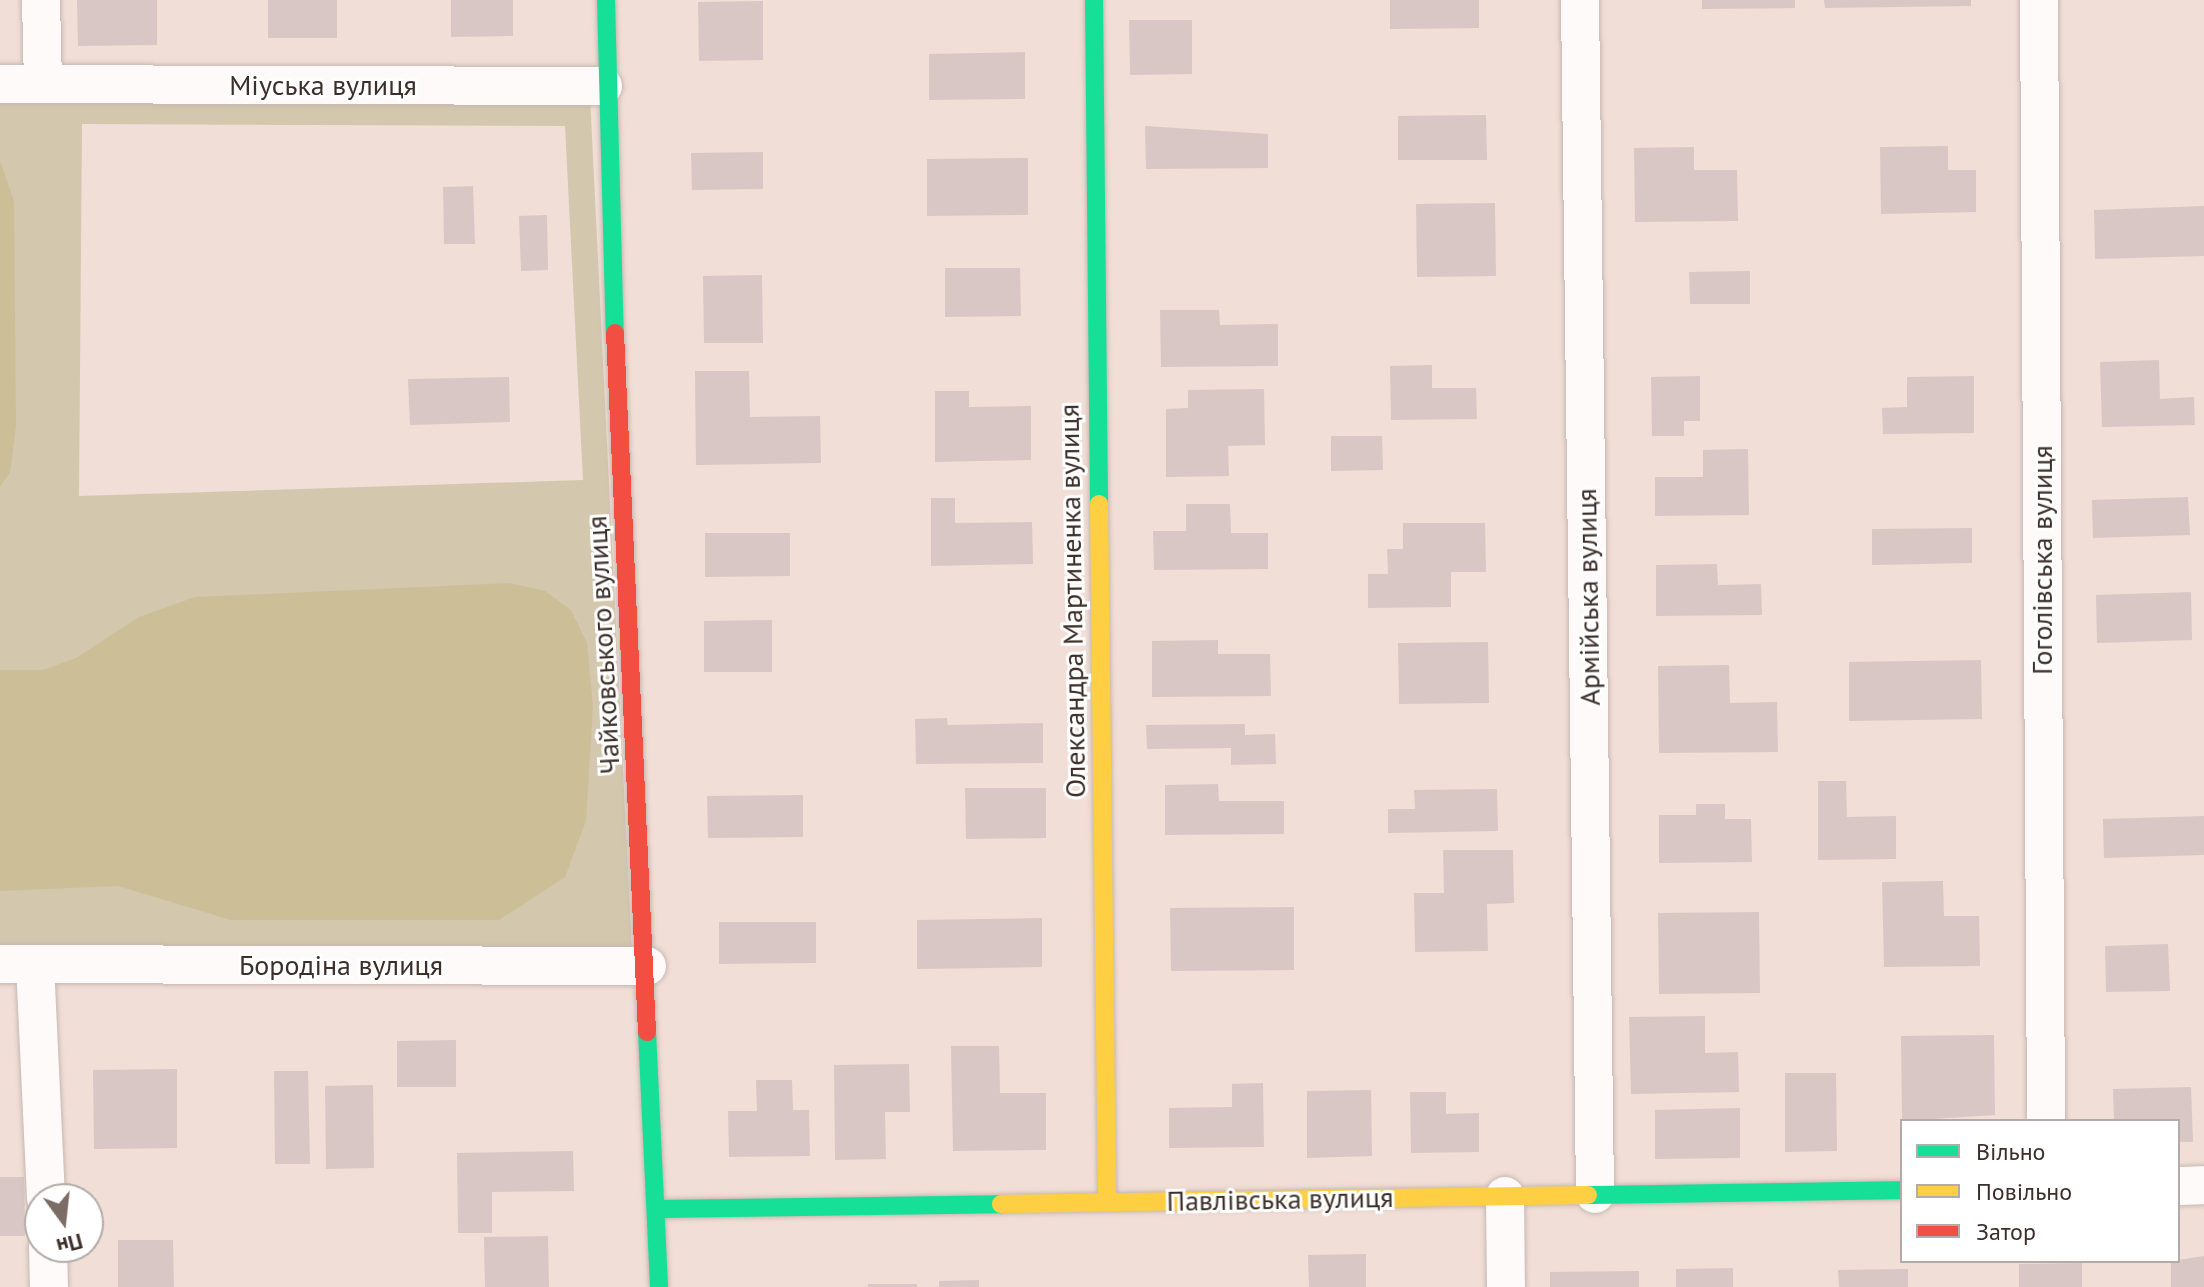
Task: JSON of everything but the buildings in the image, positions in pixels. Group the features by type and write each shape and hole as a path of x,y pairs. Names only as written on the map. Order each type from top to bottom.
{"street":[{"path":"41,0 43,83"},
{"name":"Чайковського вулиця","path":"606,0 603,86 659,1209 659,1287"},
{"name":"Олександра Мартиненка вулиця","path":"1094,0 1107,1202"},
{"name":"Армійська вулиця","path":"1580,0 1595,1194"},
{"name":"Гоголівська вулиця","path":"2039,0 2046,1119"},
{"name":"Міуська вулиця","path":"0,84 603,86"},
{"name":"Бородіна вулиця","path":"44,1183 18,964 647,966"},
{"path":"2180,1186 2204,1185"},
{"name":"Павлівська вулиця","path":"659,1209 1900,1190"},
{"path":"1505,1196 1506,1287"},
{"path":"48,1263 49,1287"}],"shaded area":[{"path":"590,96 632,953 0,949 0,98","holes":["82,124 565,126 583,480 79,496"]},
{"path":"0,160 14,201 16,426 10,472 0,487"},
{"path":"510,583 545,591 571,610 587,643 593,707 586,821 565,877 499,920 231,920 118,886 0,891 0,670 43,670 76,658 139,617 195,597"}],"traffic: fast":[{"path":"606,0 615,333"},
{"path":"1094,0 1099,504"},
{"path":"647,1032 659,1287"},
{"path":"1588,1195 1900,1190"},
{"path":"659,1209 1001,1204"}],"traffic: slow":[{"path":"1099,504 1107,1202"},
{"path":"1001,1204 1588,1195"}],"traffic: jam":[{"path":"615,333 647,1032"}]}
